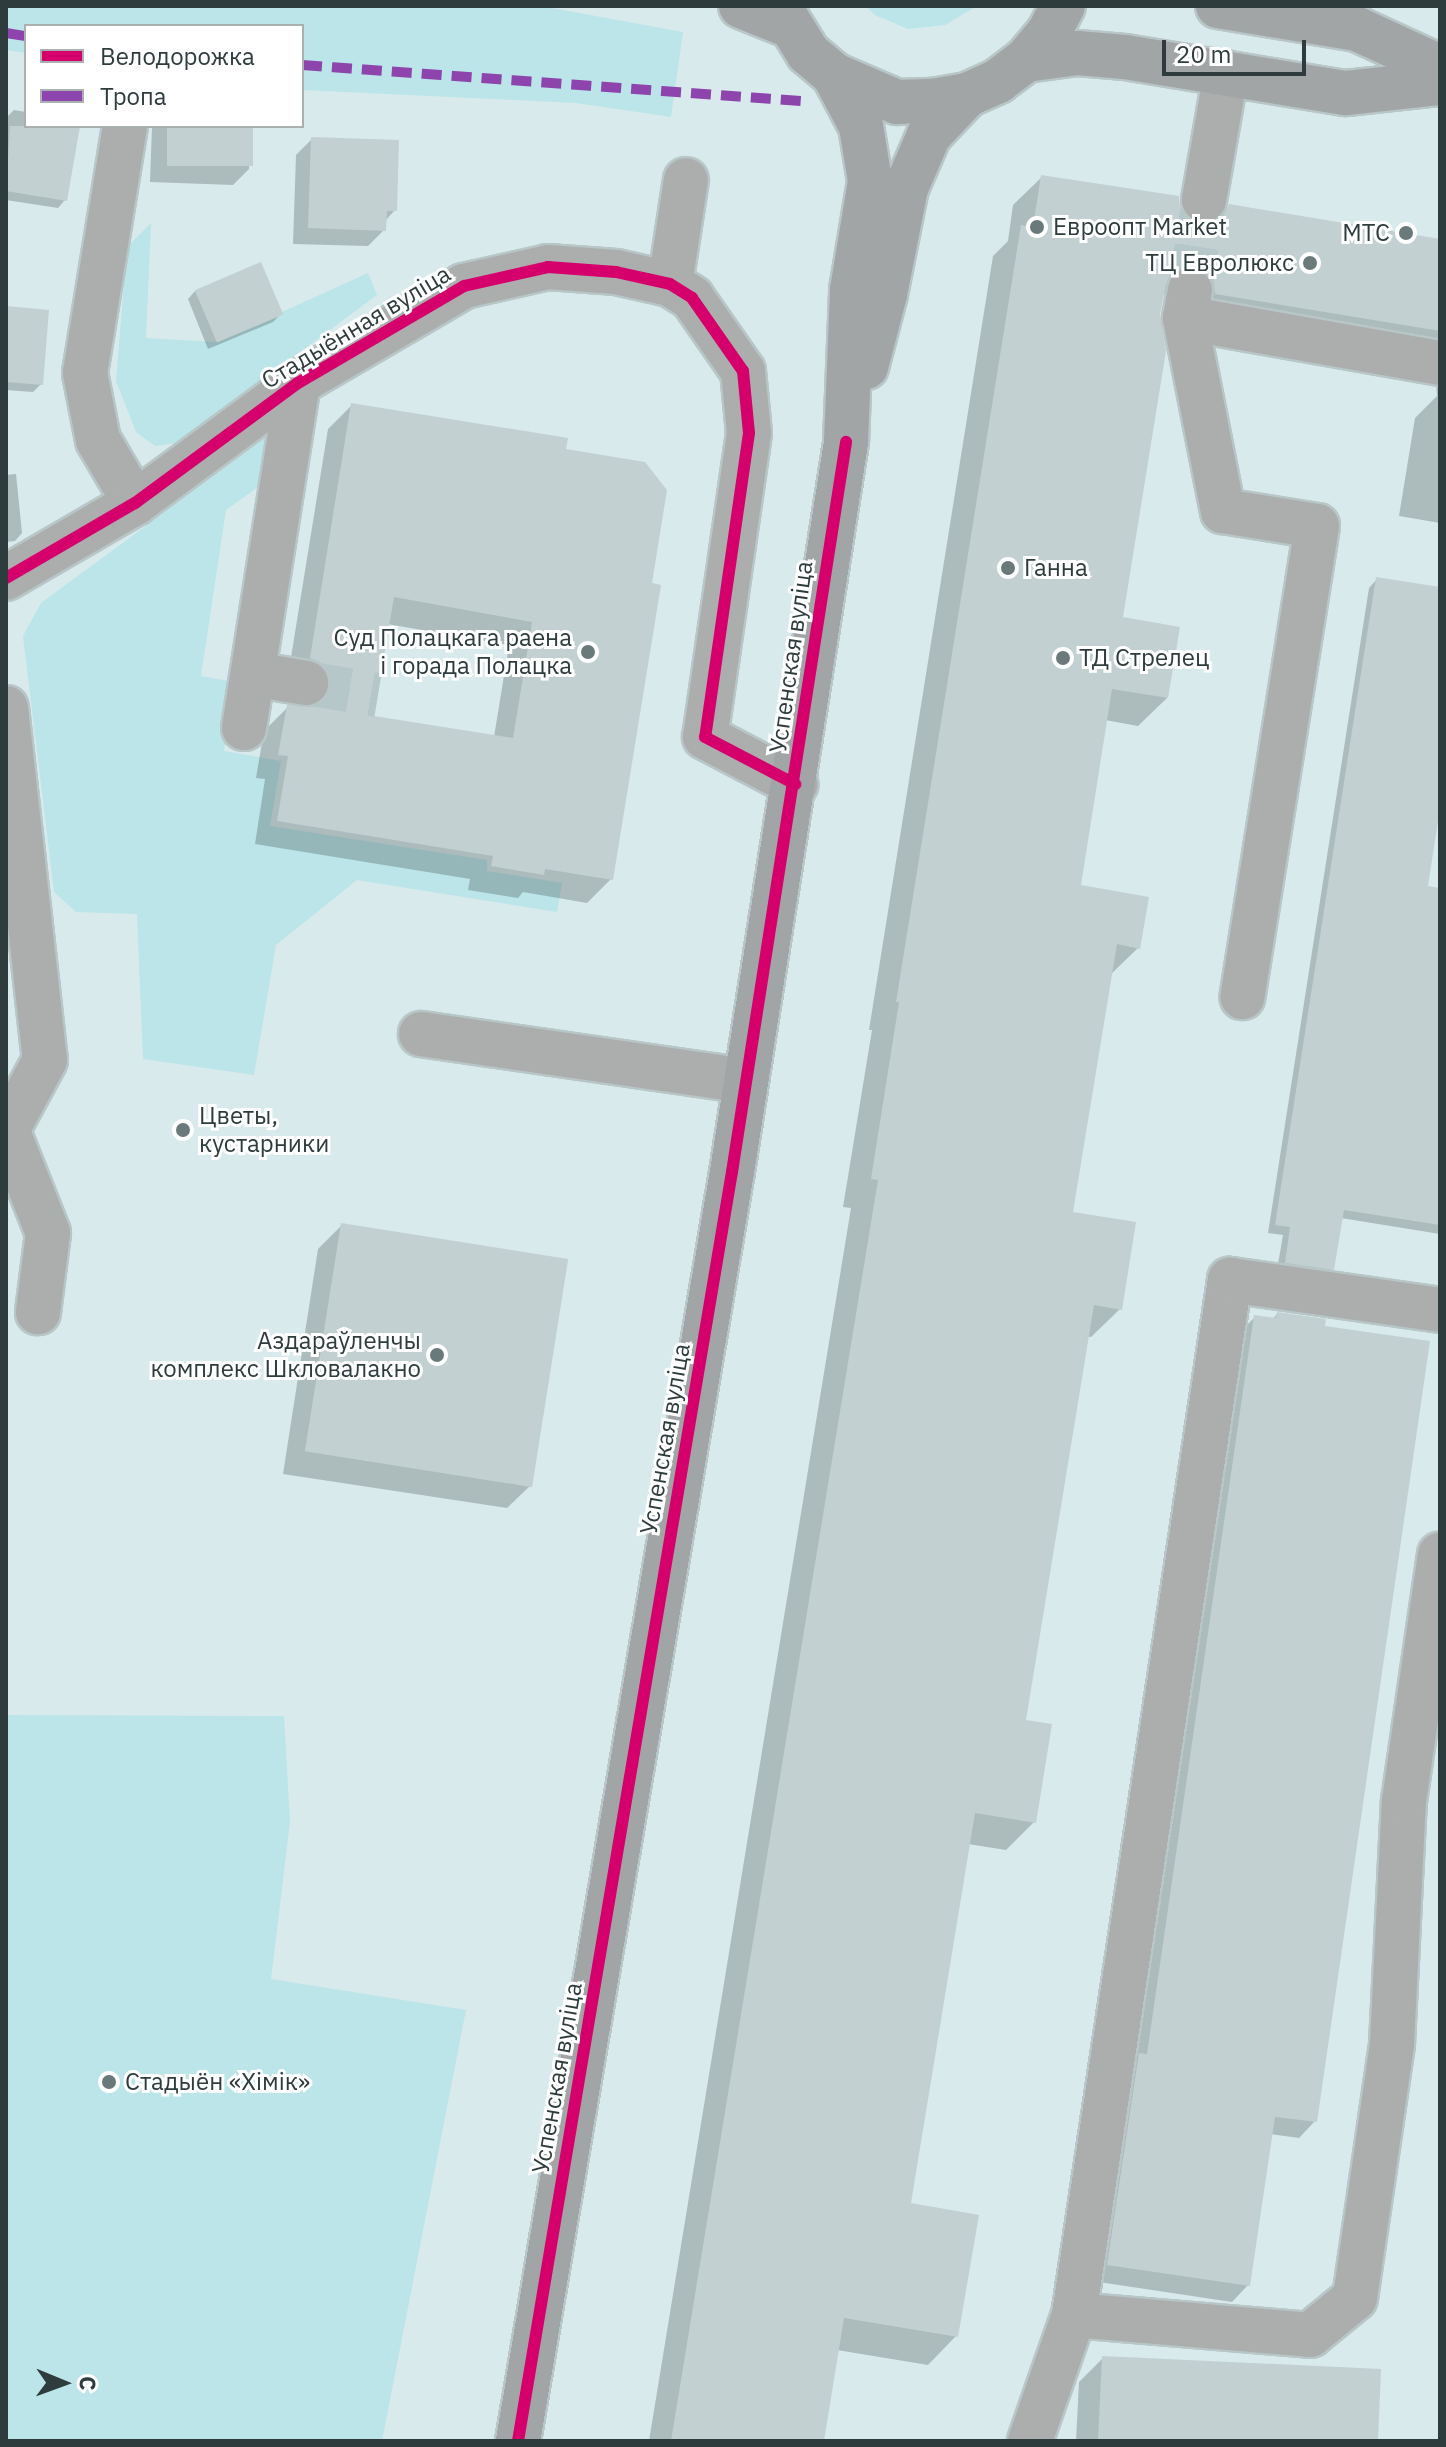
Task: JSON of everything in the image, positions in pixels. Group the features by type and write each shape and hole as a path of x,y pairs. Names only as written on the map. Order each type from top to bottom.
{"main road":[{"path":"741,6 784,16 808,53 834,75 865,91 897,102 933,101 967,95 998,81 1026,60 1048,34 1063,6"},
{"path":"1218,6 1359,18 1440,67"},
{"path":"1026,60 1078,53 1346,93 1440,83"},
{"name":"Успенская вуліца","path":"518,2441 795,784 846,442 852,290 870,181 861,126 834,75"},
{"name":"Успенская вуліца","path":"846,442 885,294 906,188 929,135 967,95"}],"street":[{"path":"1204,200 1226,73"},
{"path":"125,128 85,373 98,440 135,503"},
{"path":"670,284 686,180"},
{"name":"Стадыённая вуліца","path":"6,578 135,503 298,383 464,286 548,267 616,272 670,284 692,298 743,371 749,433 705,737 795,784"},
{"path":"1242,997 1317,526 1223,511 1188,304 1440,363"},
{"path":"244,728 298,383"},
{"path":"253,674 306,683"},
{"path":"6,708 45,1060 7,1132 48,1233 38,1312"},
{"path":"421,1034 746,1081"},
{"path":"1030,2441 1074,2315 1230,1280 1440,1310"},
{"path":"1074,2315 1310,2335 1355,2298 1392,2044 1404,1801 1440,1555"}],"shaded area":[{"path":"6,6 541,6 683,32 671,117 576,103 304,90 304,24 24,24 24,53 6,50"},
{"path":"865,6 977,6 945,25 908,29 875,15"},
{"path":"151,223 146,338 216,342 368,273 377,295 177,443 155,446 136,432 116,381 127,247"},
{"path":"268,436 261,485 226,510 201,676 234,682 224,751 281,761 270,826 487,860 487,871 562,883 557,912 357,880 276,945 254,1075 143,1059 137,914 76,912 54,892 23,636 41,603"},
{"path":"6,1715 284,1716 290,1822 271,1979 466,2010 382,2441 6,2441"}],"building":[{"path":"10,126 80,128 67,201 6,191"},
{"path":"167,128 253,128 253,166 167,166"},
{"path":"311,137 399,140 397,211 387,211 386,231 308,228"},
{"path":"1041,175 1179,196 1180,208 1187,219 1201,225 1212,224 1223,217 1229,204 1440,239 1440,331 1215,294 1214,282 1207,271 1194,265 1181,267 1170,275 1166,285 1160,314 1166,351 1123,617 1180,627 1168,698 1112,689 1081,885 1149,897 1140,949 1117,944 1073,1212 1136,1222 1122,1310 1094,1305 1026,1720 1052,1724 1036,1823 975,1813 911,2203 979,2215 958,2337 844,2318 824,2441 671,2441 878,1180 871,1179 899,1002 896,1002 1021,225 1033,227"},
{"path":"261,262 283,314 217,343 195,290"},
{"path":"6,306 49,310 43,385 6,382"},
{"name":"Суд Полацкага раена і горада Полацка","path":"351,403 568,438 566,449 645,462 667,490 652,583 661,585 613,880 545,869 544,875 491,866 493,856 277,821 288,756 278,755 287,705 315,706 325,699 330,688 329,674 321,663 310,658","holes":["394,597 532,622 513,738 374,716"]},
{"path":"1376,577 1440,587 1440,808 1428,886 1440,888 1440,1225 1344,1210 1334,1270 1285,1263 1290,1227 1275,1225"},
{"name":"Аздараўленчы комплекс Шкловалакно","path":"341,1223 568,1259 532,1487 305,1451"},
{"path":"1277,1312 1326,1319 1325,1326 1430,1341 1317,2122 1275,2117 1250,2286 1107,2265 1139,2053 1147,2054 1254,1315 1276,1318"},
{"path":"1102,2356 1381,2369 1378,2441 1098,2441"}],"tunnel":[{"path":"1190,290 1204,200"},
{"path":"306,683 378,695"}],"marked path":[{"path":"6,33 24,36"},
{"path":"304,65 801,101"}],"cycle path":[{"path":"6,578 135,503 298,383 464,286 548,267 616,272 670,284 692,298 743,371 749,433 705,737 795,784"},
{"path":"518,2441 732,1172 846,442"}],"place":[{"name":"Евроопт Market","path":"1037,227"},
{"name":"МТС","path":"1406,233"},
{"name":"ТЦ Евролюкс","path":"1310,263"},
{"name":"Ганна","path":"1008,568"},
{"name":"Суд Полацкага раена і горада Полацка","path":"588,652"},
{"name":"ТД Стрелец","path":"1063,658"},
{"name":"Цветы, кустарники","path":"183,1130"},
{"name":"Аздараўленчы комплекс Шкловалакно","path":"437,1355"},
{"name":"Стадыён «Хімік»","path":"109,2082"}]}
